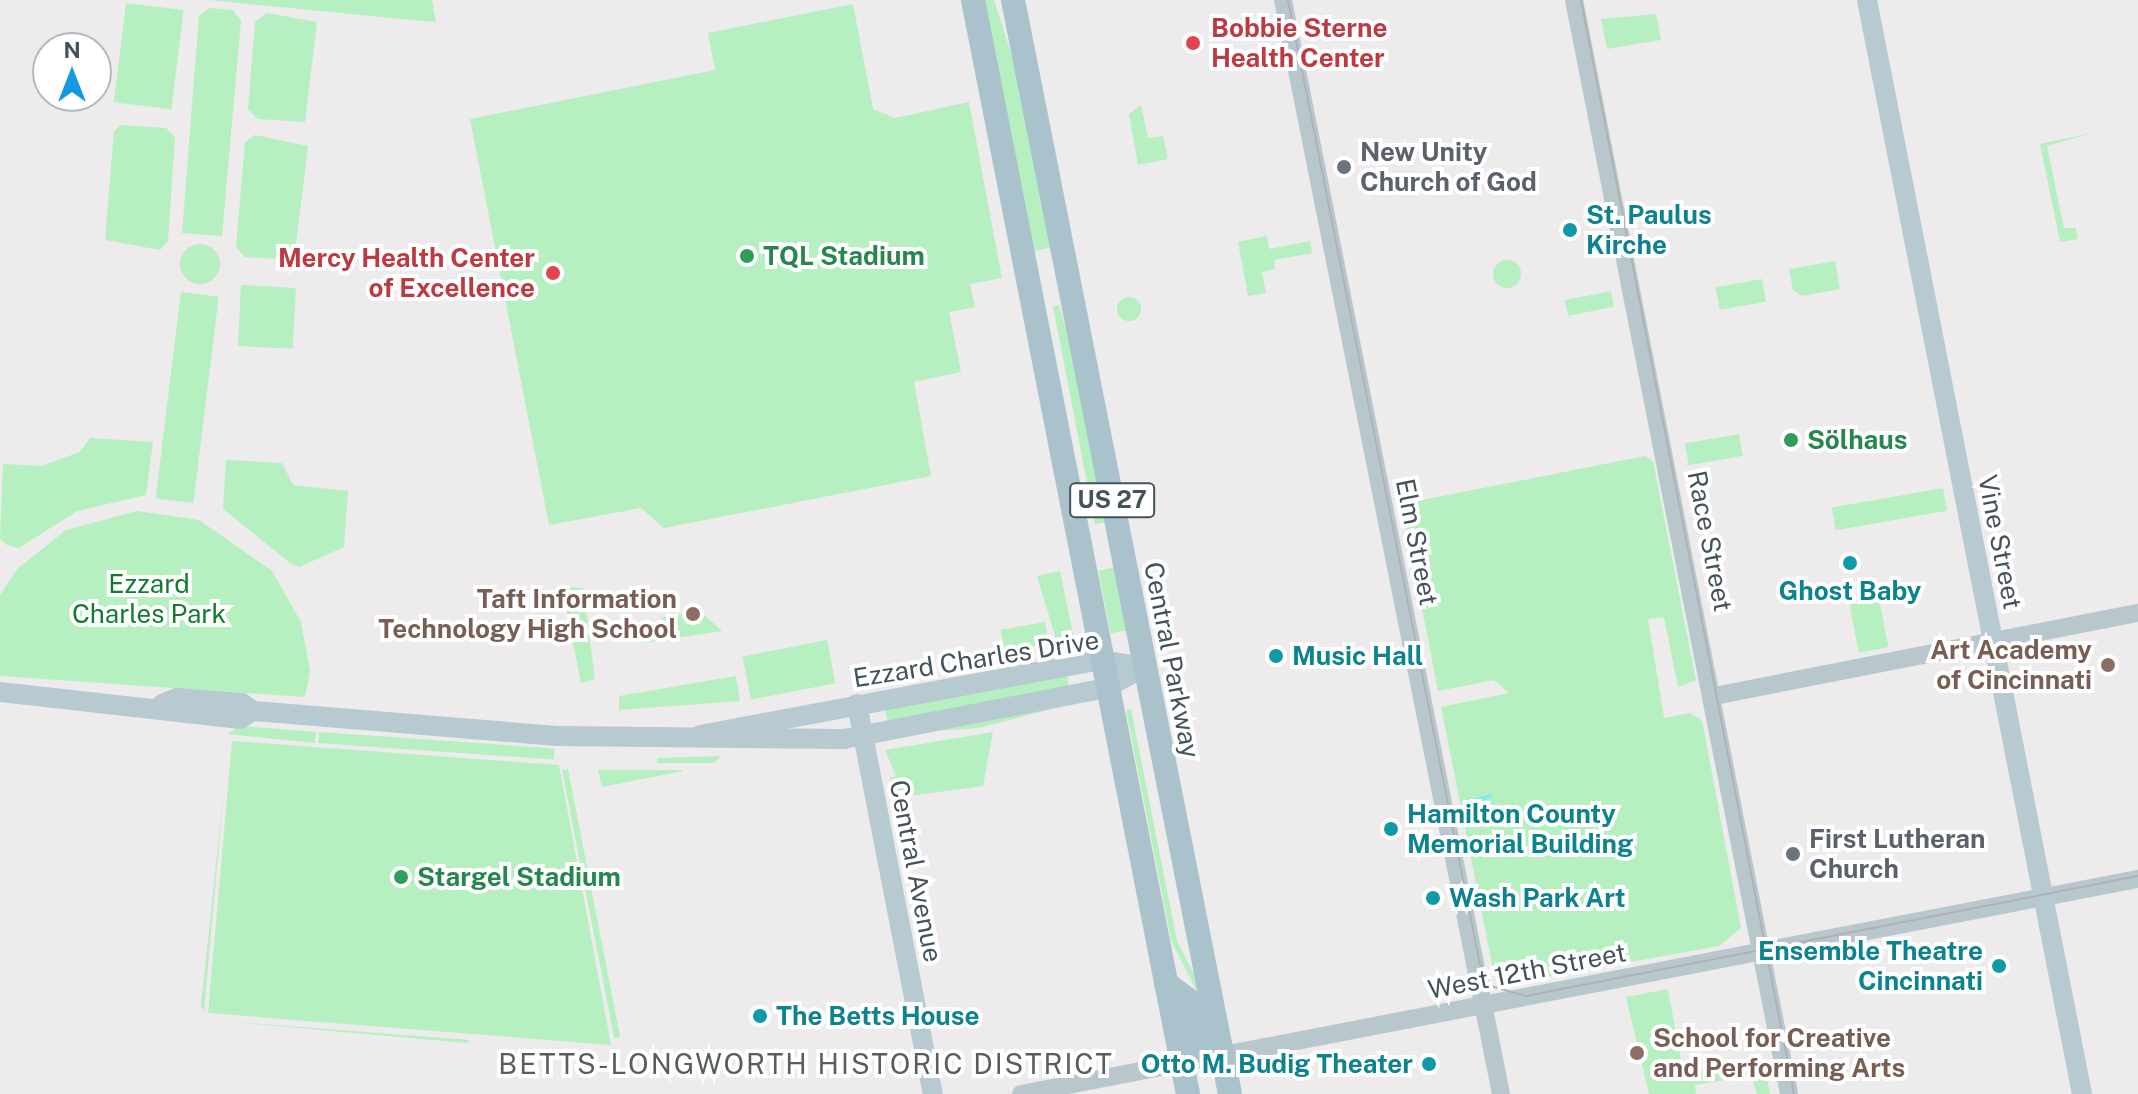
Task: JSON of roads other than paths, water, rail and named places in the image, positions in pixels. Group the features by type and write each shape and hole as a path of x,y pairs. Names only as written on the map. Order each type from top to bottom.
{"main road":[{"name":"Central Parkway","path":"973,0 1100,660 1166,983 1202,1059 1230,1094"},
{"name":"Central Parkway","path":"1013,0 1144,667 1202,1059 1188,1094"},
{"name":"Vine Street","path":"1867,0 2082,1094"},
{"name":"Ezzard Charles Drive","path":"691,737 1100,660 1144,667"},
{"name":"Ezzard Charles Drive","path":"0,692 162,704 175,714 240,719 253,711 557,736 691,737 728,743 863,736 1106,688 1144,667"},
{"name":"Central Avenue","path":"857,704 933,1094"}],"street":[{"name":"Elm Street","path":"1283,0 1501,1094"},
{"name":"Race Street","path":"1574,0 1714,696 1789,1094"},
{"path":"1714,696 2138,613"},
{"name":"West 12th Street","path":"1021,1094 2138,879"}],"waterway":[{"path":"1475,800 1491,796"}],"tram line":[{"path":"1288,0 1480,964 1491,986 1526,996 2138,876"},
{"path":"1581,0 1794,1094"}],"place":[{"name":"Bobbie Sterne Health Center","path":"1193,43"},
{"name":"New Unity Church of God","path":"1344,167"},
{"name":"St. Paulus Kirche","path":"1570,230"},
{"name":"TQL Stadium","path":"747,256"},
{"name":"Mercy Health Center of Excellence","path":"553,273"},
{"name":"Sölhaus","path":"1791,440"},
{"name":"Ghost Baby","path":"1850,563"},
{"name":"Taft Information Technology High School","path":"693,614"},
{"name":"Music Hall","path":"1276,656"},
{"name":"Art Academy of Cincinnati","path":"2108,665"},
{"name":"Hamilton County Memorial Building","path":"1391,829"},
{"name":"First Lutheran Church","path":"1793,854"},
{"name":"Stargel Stadium","path":"401,877"},
{"name":"Wash Park Art","path":"1433,898"},
{"name":"Ensemble Theatre Cincinnati","path":"1999,966"},
{"name":"The Betts House","path":"760,1016"},
{"name":"School for Creative and Performing Arts","path":"1637,1053"},
{"name":"Otto M. Budig Theater","path":"1429,1064"}],"district":[{"name":"BETTS-LONGWORTH HISTORIC DISTRICT","path":"806,1064"}],"park label":[{"name":"Ezzard Charles Park","path":"149,599"}]}
